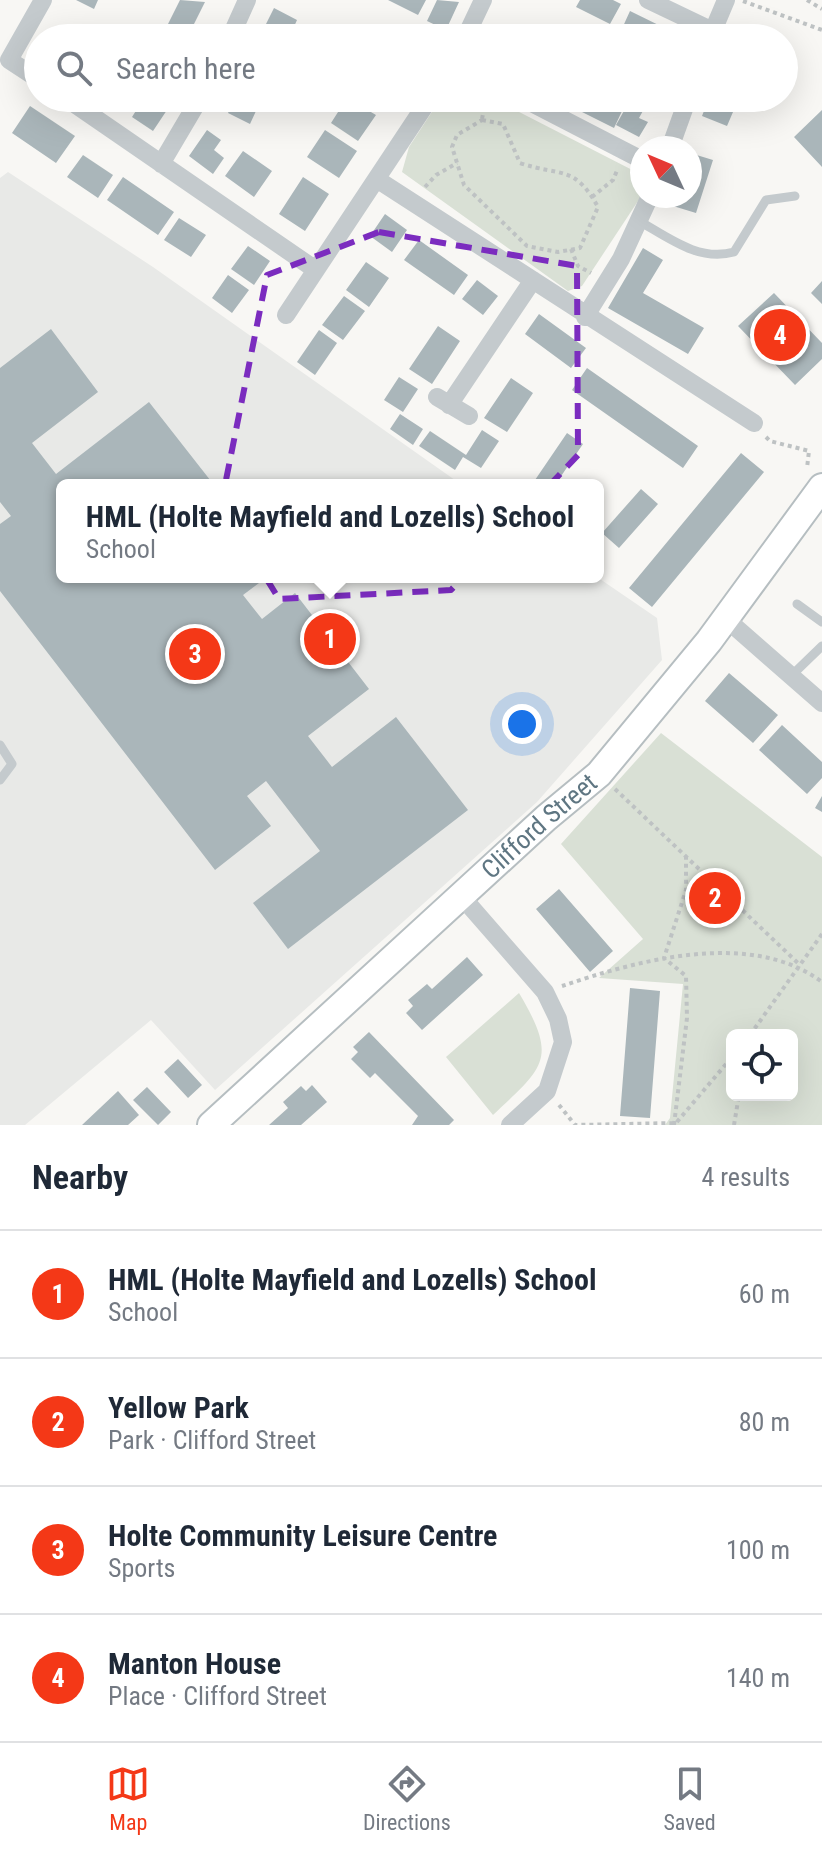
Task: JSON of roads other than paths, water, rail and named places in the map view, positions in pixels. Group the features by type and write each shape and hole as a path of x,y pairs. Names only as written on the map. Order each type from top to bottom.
{"main road":[{"name":"Clifford Street","path":"211,1125 463,898 546,818 599,774 725,618 812,483"}],"street":[{"path":"29,24 43,0"},
{"path":"236,24 247,0"},
{"path":"472,24 483,0"},
{"path":"648,0 692,24"},
{"path":"715,24 726,0"},
{"path":"24,34 9,60 24,70"},
{"path":"86,112 316,270"},
{"path":"161,164 192,112"},
{"path":"286,315 421,112"},
{"path":"549,112 630,154"},
{"path":"674,136 683,112"},
{"path":"378,180 585,317 754,423"},
{"path":"585,317 607,283 645,208"},
{"path":"469,416 443,401 533,280"},
{"path":"725,618 820,698"},
{"path":"463,898 545,992 558,1019 563,1042 547,1091 510,1125"}],"lane":[{"path":"639,221 700,254 717,257 734,252 766,200 795,196"},
{"path":"797,604 822,622"},
{"path":"791,676 822,646"},
{"path":"0,745 12,764 0,780"}],"place":[{"name":"Manton House","path":"780,335"},
{"name":"HML (Holte Mayfield and Lozells) School","path":"330,639"},
{"name":"Holte Community Leisure Centre","path":"195,654"},
{"name":"Yellow Park","path":"715,898"}]}
